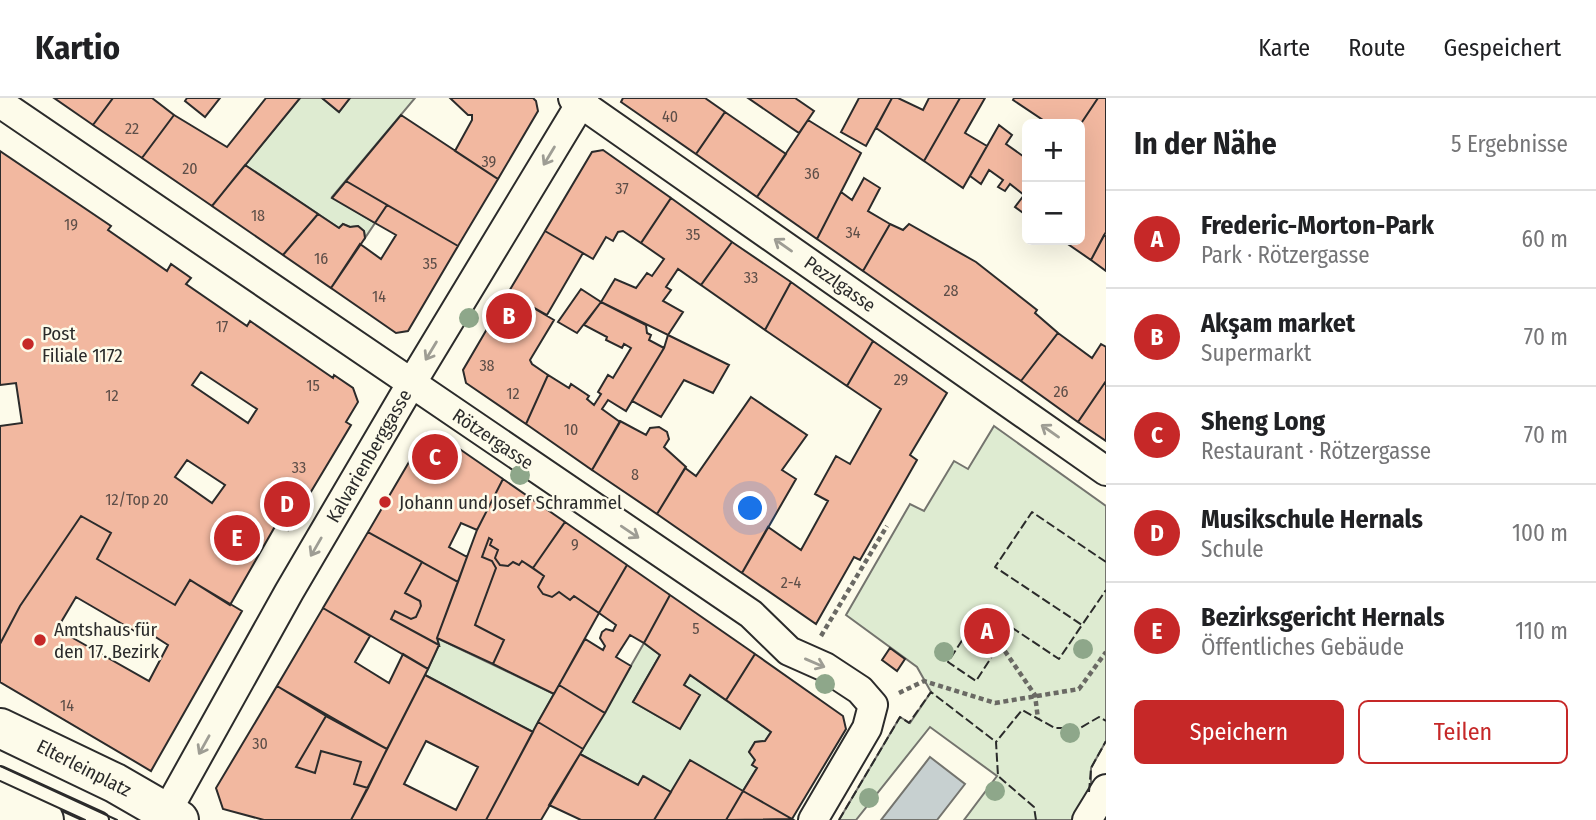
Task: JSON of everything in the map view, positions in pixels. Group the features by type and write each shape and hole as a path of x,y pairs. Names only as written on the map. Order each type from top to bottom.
{"main road":[{"name":"Elterleinplatz","path":"0,728 103,777 169,817"},
{"path":"0,799 44,820"}],"street":[{"name":"Kalvarienberggasse","path":"169,817 289,592 579,100"},
{"name":"Pezzlgasse","path":"579,100 1106,471"},
{"name":"Rötzergasse","path":"0,103 751,614 789,651 825,667 860,690 873,705"},
{"path":"813,820 867,728 873,705"},
{"path":"1087,820 1106,789"}],"lane":[{"path":"0,774 101,820"}],"path":[{"path":"806,659 887,526"},
{"path":"1000,644 1035,695 1038,719"},
{"path":"873,705 924,681 995,703 1079,690 1106,652"}],"green space":[{"path":"300,98 322,98 339,112 350,98 415,98 332,197 375,223 365,238 364,231 358,226 343,224 339,228 245,165"},
{"path":"994,426 1106,506 1106,741 1091,768 1091,789 1072,820 964,820 997,776 930,727 856,820 839,820 900,717 910,723 931,692 917,667 846,615 910,504 924,511 954,461 968,469"},
{"path":"437,638 554,694 533,732 425,675 439,645"},
{"path":"644,643 660,655 633,702 680,729 699,696 684,685 690,675 771,732 765,741 755,742 749,752 755,760 752,765 757,768 743,791 671,792 644,776 638,785 580,754"}],"shaded area":[{"path":"930,757 965,784 937,820 881,820"}],"building":[{"path":"54,98 113,98 93,125"},
{"path":"113,98 152,98 174,115 142,158 93,125"},
{"path":"187,98 220,98 205,117 185,101"},
{"path":"266,98 300,98 212,206 142,158 174,115 227,147"},
{"path":"322,98 350,98 339,112"},
{"path":"450,98 533,98 536,101 538,111 498,179 455,151 472,120 472,115 468,115"},
{"path":"623,98 705,98 725,112 696,154 621,102"},
{"path":"748,98 795,98 814,111 799,133"},
{"path":"859,98 892,98 866,146 841,132"},
{"path":"892,98 898,98 923,110 929,98 960,98 924,161 876,128"},
{"path":"960,98 985,98 965,133 987,146 963,188 924,161"},
{"path":"1098,98 1084,119 1042,119 1013,100"},
{"path":"1098,98 1106,98 1106,232 1091,260 1069,245 1085,245 1084,119"},
{"path":"725,112 786,154 757,197 696,154"},
{"path":"401,115 498,179 458,246 346,181"},
{"path":"808,120 861,153 817,239 757,197"},
{"path":"999,125 1012,135 1006,144 1022,155 1022,193 1010,184 1005,191 998,187 1003,180 989,170 981,184 970,176"},
{"path":"603,150 671,198 641,243 623,231 618,232 613,241 606,237 593,259 545,231 592,152"},
{"path":"0,151 111,226 108,230 167,271 171,264 191,278 186,284 247,326 250,321 333,378 334,375 353,388 358,402 346,422 351,425 288,530 277,523 230,605 190,580 175,605 97,559 111,533 81,516 20,606 0,644 0,426 22,423 16,383 0,385","holes":["201,372 257,409 248,423 192,385","187,460 225,485 212,503 175,477"]},
{"path":"245,165 318,214 283,255 212,206"},
{"path":"864,178 880,188 868,211 890,224 863,271 817,239 841,192 852,200"},
{"path":"346,181 387,205 375,223 332,198"},
{"path":"671,198 732,242 701,285 678,269 666,287 671,290 663,301 683,312 668,335 601,302 615,279 636,288 647,273 652,276 664,259 641,243"},
{"path":"1022,198 1022,212 1015,207"},
{"path":"387,205 458,246 408,331 396,333 331,288 360,244 381,259 396,235 375,223"},
{"path":"318,214 339,228 343,224 358,226 364,231 365,238 331,288 283,255"},
{"path":"890,224 903,230 909,224 976,262 1037,310 1035,313 1058,333 1021,381 863,271"},
{"path":"545,231 583,253 547,315 508,293"},
{"path":"1104,235 1106,236 1106,271 1091,260"},
{"path":"732,242 791,282 765,330 701,285"},
{"path":"791,282 873,341 847,386 765,330"},
{"path":"581,289 601,302 577,333 558,322"},
{"path":"508,293 554,320 530,360 548,375 526,424 466,383 463,370"},
{"path":"601,302 646,325 647,333 651,335 649,340 664,348 626,411 608,400 602,409 620,422 592,470 526,424 548,375 569,388 571,384 589,396 587,399 594,405 608,375 613,378 631,348 624,344 622,348 584,325"},
{"path":"1058,333 1092,358 1101,344 1106,347 1106,381 1078,422 1021,381"},
{"path":"668,335 729,365 713,393 684,380 661,417 632,401 664,348"},
{"path":"873,341 947,393 910,455 917,460 860,560 854,557 816,624 742,573 768,527 801,550 828,501 815,494 836,456 850,464 881,409 847,386"},
{"path":"1106,381 1106,441 1078,422"},
{"path":"751,397 807,435 782,470 796,479 742,573 657,514 685,468 696,476"},
{"path":"620,421 646,435 650,428 659,427 667,432 669,439 664,447 686,467 657,514 592,470"},
{"path":"435,432 503,479 477,530 461,523 449,547 467,557 458,582 368,532 426,433"},
{"path":"503,479 565,522 533,568 522,561 519,565 513,562 508,566 500,565 495,558 498,550 490,545 492,540 489,538 482,557 492,561 496,568 475,625 504,640 493,664 437,638 477,530"},
{"name":"Amtshaus für den 17. Bezirk","path":"81,516 111,533 97,559 175,605 190,580 242,611 151,771 0,682 0,644 20,606","holes":["76,597 143,636 146,631 168,645 149,681 57,629"]},
{"path":"565,522 627,565 599,613 574,596 570,600 559,592 552,597 543,594 538,587 544,576 533,568"},
{"path":"368,532 422,562 405,593 420,601 421,606 416,617 411,619 395,611 391,619 439,645 428,669 323,608"},
{"path":"489,538 492,540 490,545 498,550 495,558 500,565 508,566 513,562 519,565 522,561 544,576 538,587 543,594 552,597 559,592 570,600 574,596 599,613 554,694 493,664 504,640 475,625 496,568 492,561 482,557"},
{"path":"422,562 458,582 437,638 439,645 391,619 395,611 411,619 416,617 421,606 420,601 405,593"},
{"path":"627,565 670,595 644,643 630,635 616,657 631,666 605,713 559,685 585,639 603,650 605,646 600,638 602,632 606,629 613,631 616,625 599,613"},
{"path":"670,595 755,654 726,700 690,675 684,685 700,695 680,729 633,702 660,655 644,643"},
{"path":"323,608 370,636 355,662 389,683 403,654 428,669 387,749 277,686"},
{"path":"890,648 905,659 897,671 882,660"},
{"path":"755,654 843,716 846,729 792,819 743,791 757,768 752,765 755,760 749,752 755,742 765,741 771,732 726,700"},
{"path":"425,675 533,732 486,820 351,820","holes":["426,741 478,767 456,810 404,784"]},
{"path":"559,685 605,713 583,749 538,722"},
{"path":"277,686 326,716 296,767 315,773 321,751 361,762 354,784 368,788 351,820 264,820 223,809 216,788"},
{"path":"326,716 387,749 368,788 354,784 361,762 321,751 315,773 296,767"},
{"path":"538,722 583,749 541,820 486,820"},
{"path":"580,754 638,785 643,776 671,792 654,820 581,820 549,805"},
{"path":"690,760 743,791 726,820 654,820"},
{"path":"743,791 792,819 726,820"}],"tram line":[{"path":"0,766 117,820"},
{"path":"0,781 85,820"}],"fence":[{"path":"1106,562 1032,512 995,567 1082,625 1106,590"},
{"path":"1006,635 978,616 948,662 976,681 1011,627 1059,659 1082,625"},
{"path":"839,820 900,717 909,723 931,692 996,742"},
{"path":"1036,820 1034,807 998,776 996,742 1022,710 1055,728 1080,728 1099,717 1106,721"},
{"path":"1089,792 1091,768 1106,741"}],"place":[{"name":"Akşam market","path":"509,316"},
{"name":"Post Filiale 1172","path":"28,344"},
{"name":"Sheng Long","path":"435,457"},
{"name":"Johann und Josef Schrammel","path":"385,502"},
{"name":"Musikschule Hernals","path":"287,504"},
{"name":"Bezirksgericht Hernals","path":"237,538"},
{"name":"Frederic-Morton-Park","path":"987,631"},
{"name":"Amtshaus für den 17. Bezirk","path":"40,640"}]}
